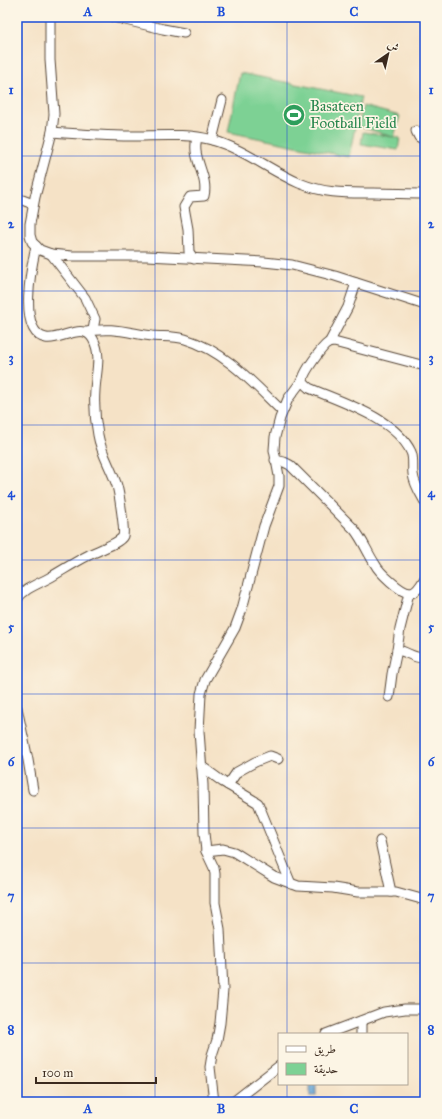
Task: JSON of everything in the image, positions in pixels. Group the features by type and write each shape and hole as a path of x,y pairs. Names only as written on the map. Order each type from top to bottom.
{"street":[{"path":"50,17 50,60 54,114 52,132 34,204 30,235 32,242 40,250 51,254 72,256 147,256 264,262 292,265 356,283 425,306"},
{"path":"113,17 184,33"},
{"path":"212,140 222,100"},
{"path":"416,131 419,137 425,140"},
{"path":"52,132 116,136 198,138 212,140 238,150 290,179 326,192 353,194 425,194"},
{"path":"194,259 189,252 188,229 184,207 190,197 204,196 206,188 199,166 196,143 198,138"},
{"path":"17,198 34,204"},
{"path":"36,246 28,282 28,296 31,323 34,330 39,335 46,338 81,331 113,329 153,336 184,339 203,346 220,355 282,412"},
{"path":"17,599 30,587 120,540 124,535 118,488 106,462 98,436 94,403 98,360 97,349 90,334 94,320 85,298 51,254"},
{"path":"214,1102 210,1067 220,1023 223,990 220,929 215,903 215,874 214,868 206,851 204,832 202,766 199,731 201,694 205,680 235,628 242,609 264,526 278,486 279,476 274,450 275,437 282,412 314,360 329,342 348,307 356,283"},
{"path":"329,342 342,343 425,366"},
{"path":"303,379 304,384 309,388 379,419 397,435 412,454 413,476 417,489 425,502"},
{"path":"275,460 284,462 298,472 354,529 362,539 375,564 384,575 402,590 409,593 414,592 425,578"},
{"path":"389,697 400,628 409,593"},
{"path":"397,650 403,650 420,658 425,657"},
{"path":"17,708 33,790"},
{"path":"228,785 237,772 255,762 270,756 278,760"},
{"path":"202,766 228,785 258,803 291,884"},
{"path":"380,841 391,892"},
{"path":"206,851 223,849 234,852 274,877 291,884 358,892 396,892 425,900"},
{"path":"329,1033 384,1012 425,1009"},
{"path":"361,1021 361,1033"},
{"path":"234,1102 278,1067"}],"green space":[{"name":"Basateen Football Field","path":"240,73 361,97 349,157 228,132"},
{"path":"363,106 400,116 394,137 400,138 398,150 361,144 363,132 393,137 358,126"}],"water":[{"path":"310,1085 316,1085 316,1096 310,1096"}],"place":[{"name":"Basateen Football Field","path":"294,115"}]}
